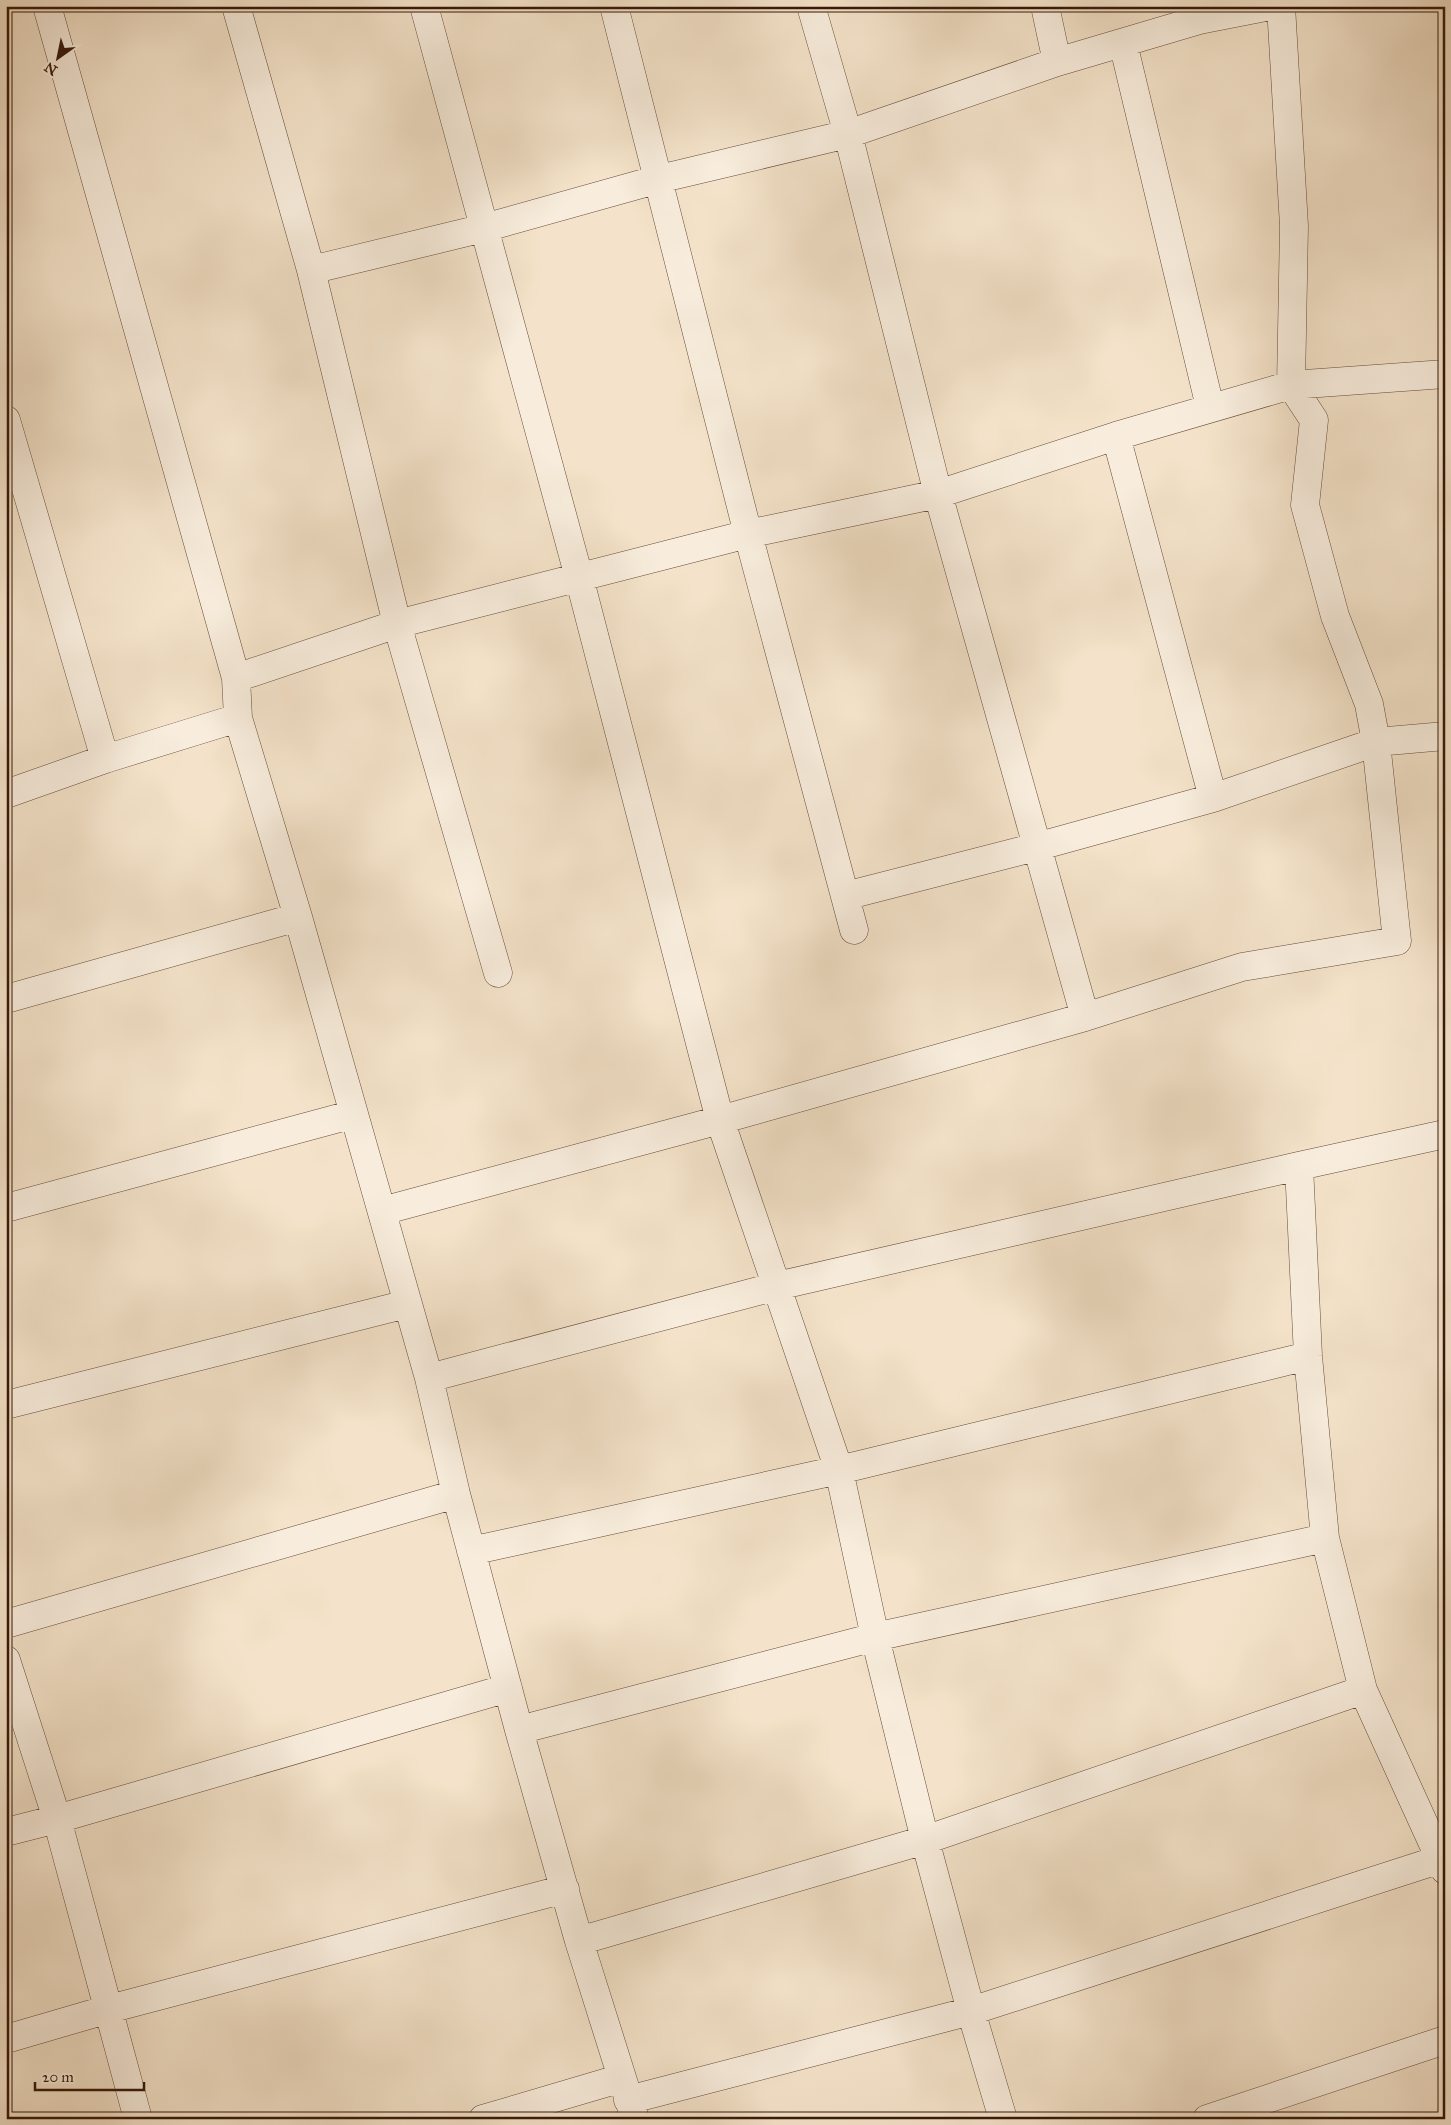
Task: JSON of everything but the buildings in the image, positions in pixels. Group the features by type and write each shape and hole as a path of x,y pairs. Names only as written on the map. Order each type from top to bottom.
{"street":[{"path":"47,6 236,678 238,718 298,917 382,1211 429,1378 456,1494 508,1688 580,1941 628,2099"},
{"path":"236,6 311,270 397,624 498,973"},
{"path":"424,6 579,577 720,1120 839,1470 875,1638 925,1840 971,2011 1003,2119"},
{"path":"614,6 748,534 854,930"},
{"path":"811,6 848,134 938,494 1085,1017"},
{"path":"1046,6 1057,62"},
{"path":"311,270 484,228 659,179 848,134 1057,62 1123,43 1197,13 1271,6"},
{"path":"382,1211 720,1120 1085,1017 1242,967 1397,941 1376,742 1369,704 1334,616 1305,505 1314,420 1290,385 1294,226 1281,6"},
{"path":"1123,43 1210,407"},
{"path":"236,678 397,624 748,534 938,494 1116,436 1290,385 1445,374"},
{"path":"6,420 106,759"},
{"path":"1116,436 1213,798"},
{"path":"6,794 106,759 238,718"},
{"path":"845,896 1036,847 1213,798 1376,742 1445,736"},
{"path":"6,998 298,917"},
{"path":"6,1208 354,1114"},
{"path":"429,1378 777,1286 1445,1134"},
{"path":"483,2119 628,2099 971,2011 1443,1865 1363,1690 1325,1538 1308,1356 1299,1166"},
{"path":"6,1405 407,1304"},
{"path":"471,1551 839,1470 1308,1356"},
{"path":"6,1624 456,1494"},
{"path":"520,1730 875,1638 1325,1538"},
{"path":"6,1660 57,1819 138,2119"},
{"path":"6,1832 57,1819 508,1688"},
{"path":"580,1941 925,1840 1363,1690"},
{"path":"6,2039 109,2009 565,1889"},
{"path":"1207,2119 1445,2040"}]}
